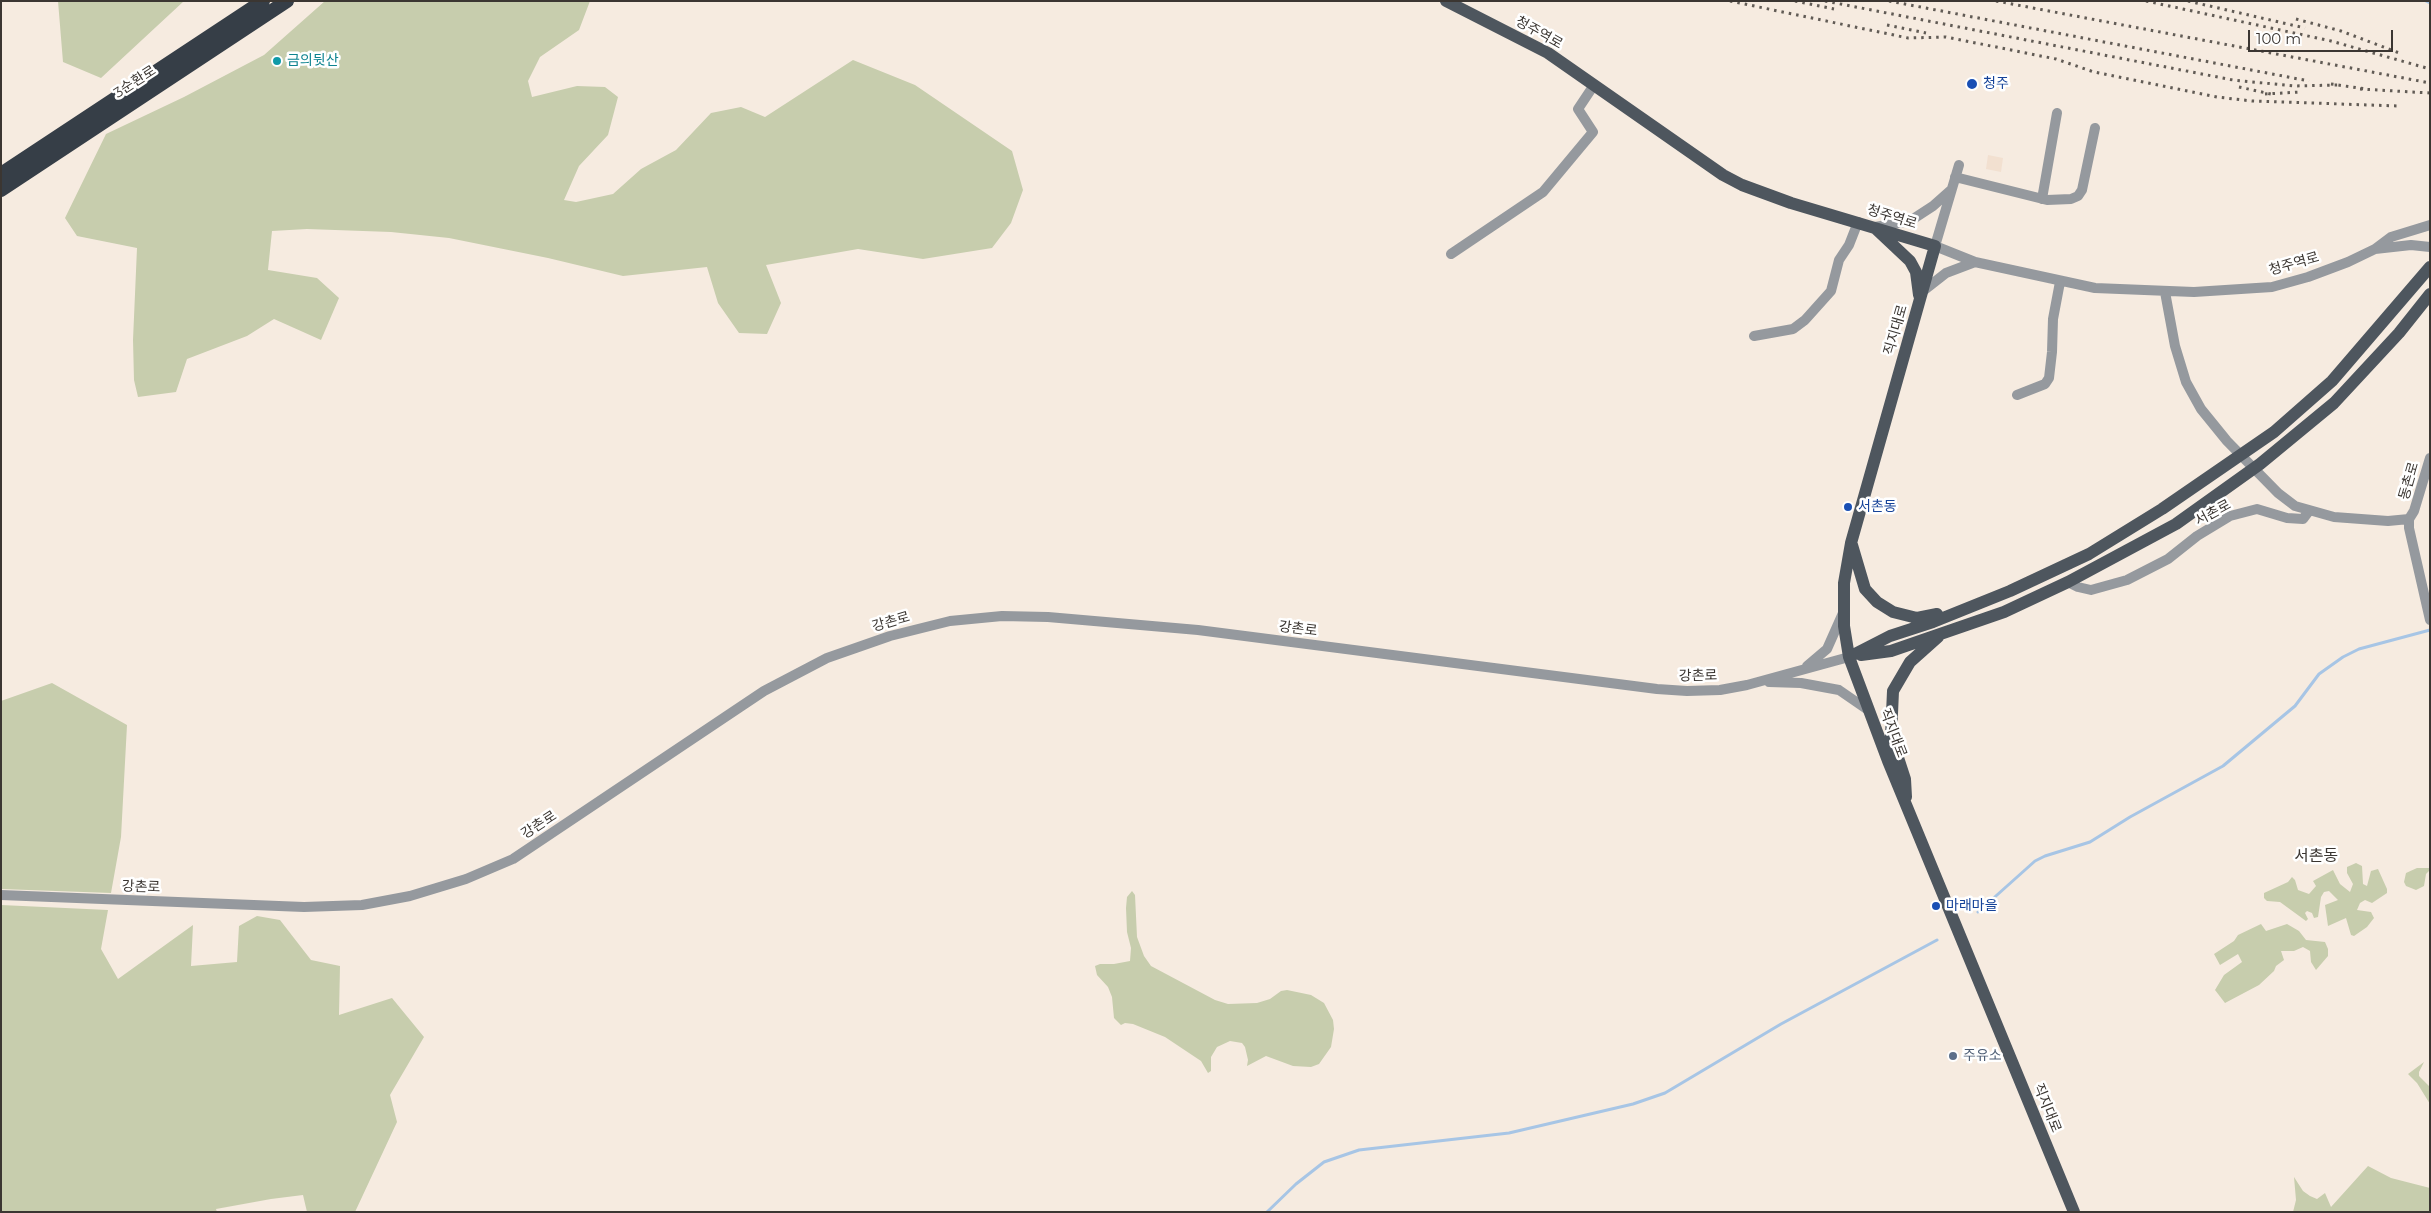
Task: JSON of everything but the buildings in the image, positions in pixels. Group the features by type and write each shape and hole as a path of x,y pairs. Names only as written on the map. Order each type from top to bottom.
{"highway":[{"name":"3순환로","path":"1,174 263,1"},
{"name":"3순환로","path":"1,190 287,1"}],"main road":[{"name":"청주역로","path":"1446,1 1469,6 1548,53 1710,166 1736,182 1791,203 1936,246"},
{"path":"1874,227 1910,261 1916,272 1921,296"},
{"name":"직지대로","path":"1936,246 1851,542 1844,583 1843,612 1848,656 1906,804 2074,1212"},
{"path":"1848,656 1890,636 1964,609 2089,554 2162,509 2274,432 2332,381 2428,268"},
{"path":"1848,656 1891,651 2004,612 2068,582 2176,524 2253,469 2334,403 2399,333 2430,294"},
{"path":"1851,542 1865,589 1877,602 1893,612 1917,618 1964,609"},
{"path":"1906,804 1905,779 1891,736 1893,691 1910,662 1942,634"}],"street":[{"path":"1451,254 1543,192 1593,132 1578,110 1594,85"},
{"path":"2042,199 2057,113"},
{"path":"1955,177 2042,199 2056,201 2078,196 2082,190 2096,128"},
{"path":"1936,246 1959,165"},
{"path":"1874,227 1910,221 1922,214 1952,189"},
{"path":"1754,336 1793,329 1805,320 1831,291 1839,260 1849,245 1858,222"},
{"path":"2374,249 2391,237 2430,225"},
{"path":"2374,249 2411,245 2430,247"},
{"name":"청주역로","path":"1936,246 1975,262 2060,282 2095,288 2165,292 2239,290 2280,285 2324,271 2374,249"},
{"path":"1921,296 1946,273 1975,262"},
{"path":"2017,395 2045,384 2049,378 2053,320 2060,282"},
{"path":"2165,292 2175,346 2186,382 2201,409 2253,469 2284,498 2295,506 2309,512"},
{"name":"동촌로","path":"2429,618 2409,528 2430,458"},
{"name":"서촌로","path":"2068,582 2091,590 2127,580 2168,559 2197,536 2230,516 2257,509 2287,518 2303,519 2309,512 2334,517 2388,521 2412,515"},
{"path":"1802,669 1827,650 1843,612"},
{"name":"강촌로","path":"1,895 304,907 362,904 410,896 466,879 513,859 764,690 827,658 890,636 950,621 1002,616 1048,617 1198,630 1657,689 1720,690 1760,682 1848,656"},
{"path":"1760,682 1802,683 1839,690 1868,710"}],"shaded area":[{"path":"1988,155 2003,158 2001,172 1986,169"}],"green space":[{"path":"58,1 184,1 101,78 63,62"},
{"path":"325,1 590,1 579,30 540,57 528,81 532,97 577,86 605,87 618,97 608,135 579,166 564,200 576,202 613,194 641,169 676,150 711,113 741,107 765,117 853,60 915,85 1012,151 1023,190 1011,223 992,248 923,259 858,249 766,265 781,303 767,334 739,333 718,303 707,267 623,276 548,258 449,238 391,232 307,229 272,231 268,270 317,278 339,298 321,340 274,319 247,336 187,359 176,392 138,397 134,380 133,340 137,248 77,236 65,218 106,134 184,97 264,55"},
{"path":"52,683 127,725 121,837 111,893 1,889 1,701"},
{"path":"2356,863 2362,866 2363,884 2367,886 2371,871 2378,869 2387,893 2372,903 2365,900 2360,903 2357,910 2371,912 2374,918 2367,927 2354,936 2351,935 2346,918 2328,926 2325,905 2338,900 2329,891 2324,892 2321,897 2318,917 2314,918 2312,913 2307,911 2305,913 2308,919 2306,921 2280,902 2267,901 2264,898 2264,893 2288,882 2292,877 2298,890 2309,894 2316,886 2313,881 2333,870 2340,884 2350,892 2353,884 2347,873 2347,867"},
{"path":"2417,868 2430,868 2430,870 2426,874 2424,886 2416,890 2406,886 2404,882 2406,873"},
{"path":"1132,891 1135,895 1137,937 1144,956 1151,966 1215,1000 1228,1004 1257,1003 1287,990 1311,995 1324,1003 1333,1020 1334,1029 1331,1047 1319,1064 1311,1067 1293,1066 1266,1056 1247,1066 1248,1060 1245,1047 1242,1043 1230,1041 1217,1047 1211,1057 1211,1071 1208,1073 1201,1061 1165,1037 1133,1024 1125,1023 1121,1025 1114,1018 1112,997 1108,987 1097,975 1095,966 1130,961 1131,948 1127,932 1126,908 1127,897"},
{"path":"1,905 108,910 101,949 118,979 193,925 191,966 237,962 239,926 257,916 280,920 311,960 340,966 339,1015 392,998 424,1037 390,1095 397,1122 355,1212 307,1212 303,1195 216,1209 217,1212 1,1212"},
{"path":"2261,924 2266,931 2287,924 2299,931 2306,940 2325,942 2328,956 2316,970 2311,962 2310,951 2303,947 2294,951 2281,951 2284,960 2259,985 2225,1003 2215,990 2224,975 2242,962 2238,954 2220,965 2214,954 2234,941 2238,935"},
{"path":"2424,1062 2419,1076 2430,1087 2430,1104 2417,1083 2408,1074"},
{"path":"2368,1166 2391,1178 2430,1188 2430,1212 2293,1212 2296,1200 2294,1177 2303,1191 2310,1196 2317,1199 2325,1193 2331,1207"}],"waterway":[{"path":"2426,1 2430,3"},
{"path":"1978,912 2035,861 2090,842 2130,817 2223,766 2295,706 2319,674 2343,657 2359,649 2430,630"},
{"path":"1267,1212 1296,1184 1324,1162 1359,1150 1509,1133 1633,1104 1665,1093 1781,1024 1937,940"}],"railway":[{"path":"1730,1 1908,38 1946,37 2056,59 2094,72 2217,97 2252,101 2399,106"},
{"path":"1795,1 1834,9"},
{"path":"1825,1 2233,80 2294,86 2338,85"},
{"path":"1889,1 2309,81"},
{"path":"1996,1 2430,83"},
{"path":"2146,1 2331,41 2430,69"},
{"path":"2188,1 2305,28"},
{"path":"2296,19 2341,31 2402,54"},
{"path":"1887,25 1926,33"},
{"path":"2331,84 2366,89"},
{"path":"2239,87 2271,94"},
{"path":"2360,89 2430,93"},
{"path":"2265,94 2300,92"}],"place":[{"name":"금의뒷산","path":"277,61"},
{"name":"청주","path":"1972,84"},
{"name":"서촌동","path":"1848,507"},
{"name":"마래마을","path":"1936,906"},
{"name":"주유소","path":"1953,1056"}],"district":[{"name":"서촌동","path":"2316,856"}]}
